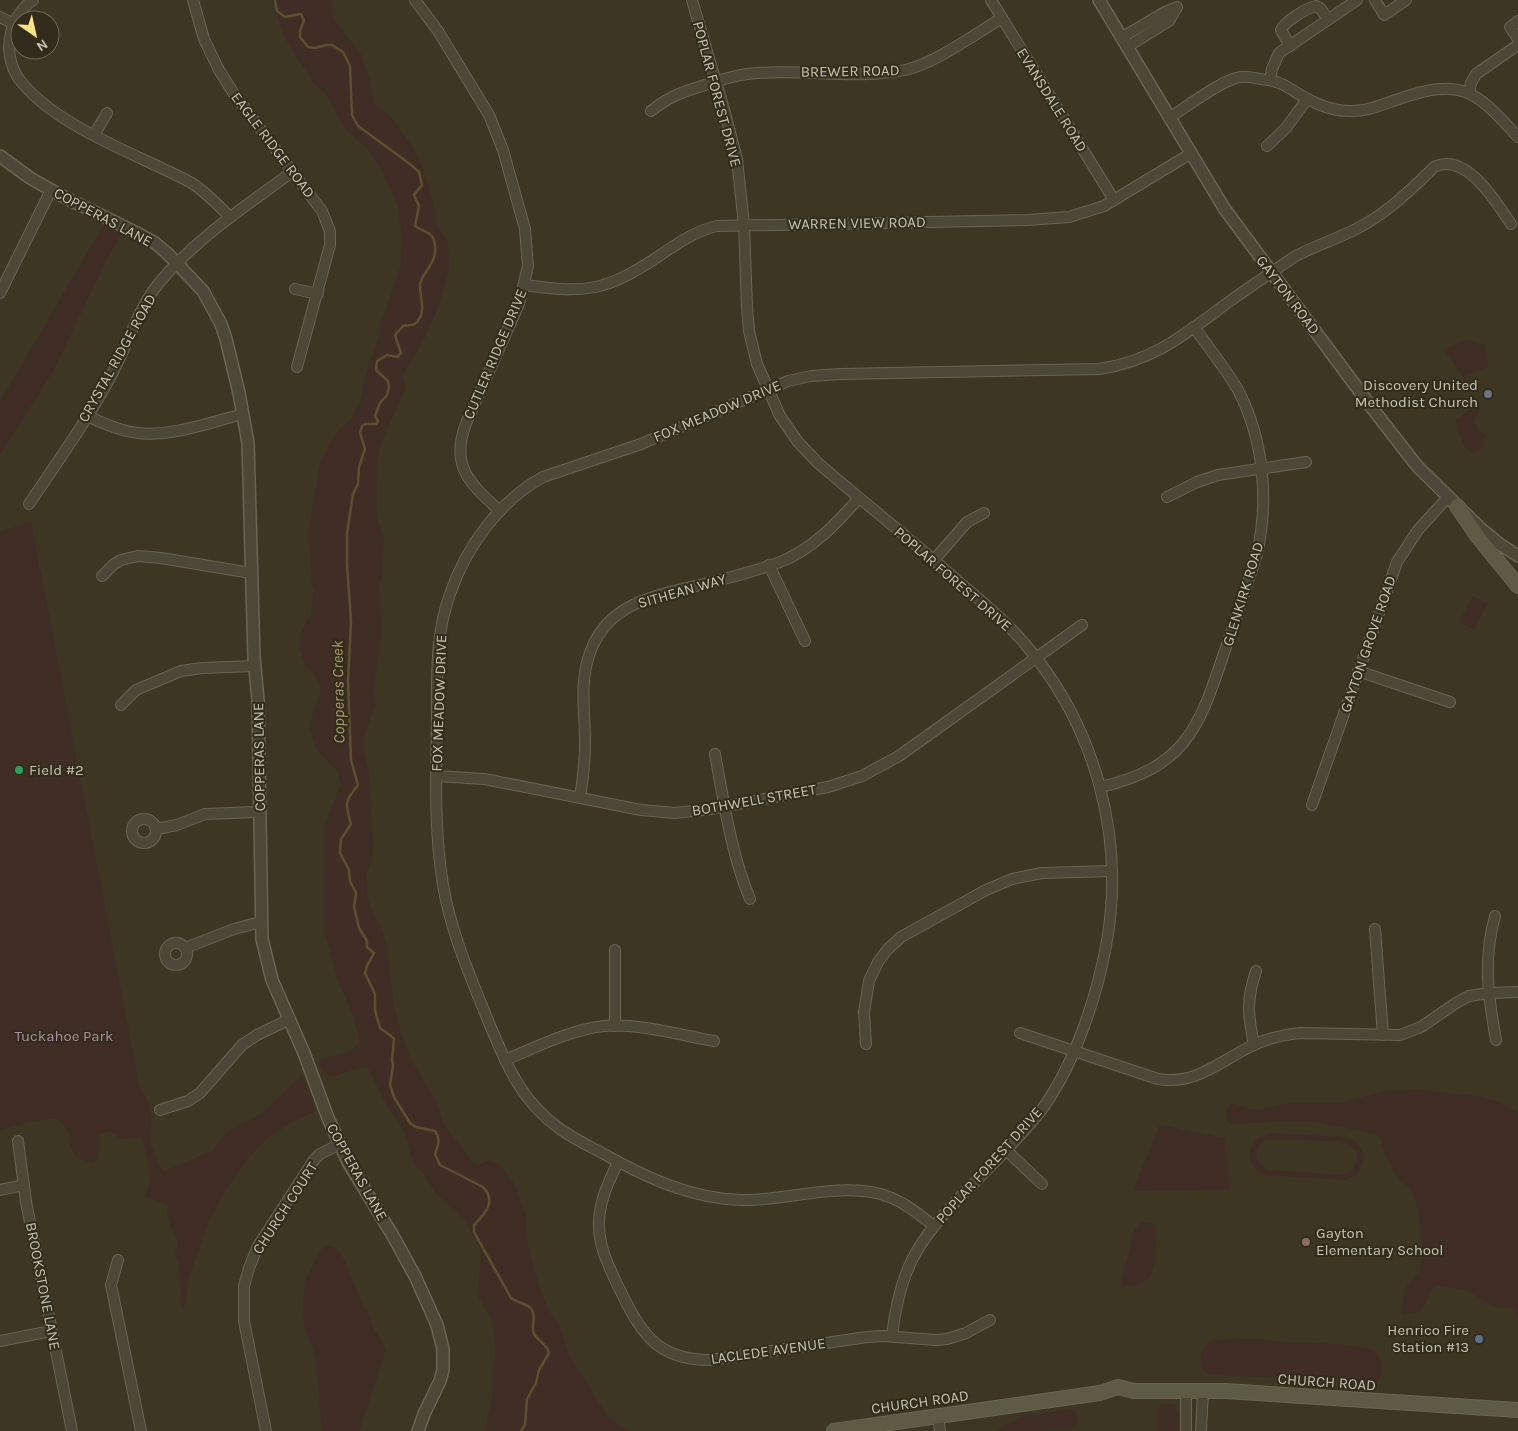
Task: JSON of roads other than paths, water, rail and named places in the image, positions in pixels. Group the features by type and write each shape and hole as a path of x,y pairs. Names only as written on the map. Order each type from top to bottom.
{"main road":[{"path":"1453,501 1518,586"},
{"name":"CHURCH ROAD","path":"834,1431 1100,1393 1119,1397 1134,1390 1186,1390 1518,1410"}],"street":[{"path":"23,10 33,0"},
{"name":"EAGLE RIDGE ROAD","path":"193,0 204,39 218,70 322,212 330,231 330,245 297,367"},
{"name":"CUTLER RIDGE DRIVE","path":"415,0 438,31 480,97 495,128 525,229 528,266 525,285 516,313 467,421 460,441 460,457 469,480 500,511"},
{"name":"POPLAR FOREST DRIVE","path":"692,0 737,158 744,225 749,331 757,364 766,389 780,416 804,449 818,463 994,612 1036,657 1054,683 1076,722 1085,742 1104,798 1112,871 1111,915 1098,982 1073,1051 1055,1088 1041,1111 934,1226 918,1248 903,1280 896,1307 892,1336"},
{"name":"EVANSDALE ROAD","path":"991,0 1114,200"},
{"name":"GAYTON ROAD","path":"1099,0 1224,208 1372,408 1417,466 1488,536 1518,556"},
{"path":"1270,80 1272,69 1279,53 1357,0"},
{"path":"1375,0 1384,15 1406,0"},
{"path":"1124,42 1179,4"},
{"path":"1290,46 1282,33 1282,26 1286,23 1308,8 1316,6 1321,9 1328,20"},
{"name":"BREWER ROAD","path":"651,110 665,99 675,95 716,81 755,73 864,74 908,70 933,60 1002,18"},
{"path":"1518,22 1510,27 1518,39"},
{"path":"10,35 10,58"},
{"path":"1470,93 1471,83 1476,74 1518,45"},
{"path":"10,60 18,78 48,107 94,135 191,183 211,198 230,217"},
{"path":"1169,118 1217,87 1240,77 1280,82 1329,108 1352,112 1368,110 1430,90 1452,89 1470,93 1485,102 1518,137"},
{"path":"1267,146 1286,128 1307,98"},
{"path":"94,135 106,113"},
{"name":"WARREN VIEW ROAD","path":"525,285 568,290 599,287 631,274 692,234 717,226 1046,219 1082,214 1114,200 1190,154"},
{"name":"COPPERAS LANE","path":"0,156 30,178 51,190 139,234 155,244 177,263 203,290 221,324 226,339 248,443 251,572 258,700 261,922 266,960 272,980 304,1052 322,1104 340,1144 361,1183 394,1236 415,1276 441,1337 444,1356 440,1381 418,1431"},
{"name":"FOX MEADOW DRIVE","path":"934,1226 908,1205 874,1192 848,1190 768,1200 731,1199 681,1190 618,1162 577,1140 549,1121 523,1093 505,1060 467,969 449,912 438,851 438,650 443,617 449,595 463,564 474,545 500,511 522,490 542,477 641,444 766,389 800,378 828,375 1087,370 1106,368 1144,358 1161,350 1307,249 1341,236 1373,220 1434,167 1441,164 1455,164 1474,178 1494,199 1511,224"},
{"name":"CRYSTAL RIDGE ROAD","path":"29,504 87,416 113,372 142,310 152,294 177,263 230,217 292,172"},
{"path":"0,293 51,190"},
{"path":"295,289 318,294"},
{"name":"GLENKIRK ROAD","path":"1101,787 1139,776 1164,761 1188,738 1202,716 1209,698 1257,554 1264,514 1264,495 1256,438 1246,407 1231,378 1194,327"},
{"path":"87,416 124,430 145,434 170,432 243,414"},
{"path":"1168,497 1197,482 1218,475 1306,462"},
{"name":"SITHEAN WAY","path":"580,798 585,767 584,698 586,667 590,651 601,631 615,616 636,602 769,566 794,555 815,542 859,498"},
{"name":"GAYTON GROVE ROAD","path":"1312,805 1397,562 1418,530 1453,501"},
{"path":"934,560 967,522 984,513"},
{"path":"102,576 121,560 138,556 251,572"},
{"path":"769,566 805,641"},
{"name":"BOTHWELL STREET","path":"437,776 484,779 653,812 687,812 828,786 845,782 874,770 899,756 1082,625"},
{"path":"121,705 136,690 176,673 202,668 255,666"},
{"path":"1358,670 1450,702"},
{"path":"715,754 734,854 739,874 750,899"},
{"path":"156,829 176,825 206,814 260,812"},
{"path":"866,1044 864,1012 869,981 886,950 901,937 986,890 1012,879 1042,873 1112,871"},
{"path":"1495,916 1489,937 1487,957 1489,993 1496,1040"},
{"path":"185,948 227,932 261,922"},
{"path":"1375,928 1383,1035"},
{"path":"615,950 615,1026"},
{"path":"1254,1045 1249,1022 1248,1002 1256,971"},
{"path":"1020,1033 1158,1080 1172,1081 1194,1078 1254,1045 1286,1035 1300,1033 1400,1035 1414,1031 1462,999 1476,994 1518,992"},
{"path":"160,1110 188,1101 200,1093 242,1045 257,1035 290,1019"},
{"path":"505,1060 570,1033 605,1026 648,1029 714,1041"},
{"name":"BROOKSTONE LANE","path":"18,1141 24,1185 51,1331 72,1431"},
{"name":"CHURCH COURT","path":"266,1431 244,1321 243,1296 249,1268 258,1246 314,1160 320,1154 340,1144"},
{"path":"1006,1150 1042,1184"},
{"name":"LACLEDE AVENUE","path":"618,1162 602,1200 599,1222 601,1246 638,1326 649,1338 665,1350 690,1359 710,1360 867,1337 892,1336 936,1340 947,1339 966,1334 990,1320"},
{"path":"0,1190 24,1185"},
{"path":"118,1260 111,1285 141,1431"},
{"path":"0,1341 51,1331"},
{"path":"1186,1390 1186,1431"},
{"path":"1201,1431 1203,1391"},
{"path":"938,1416 940,1431"}],"waterway":[{"name":"Copperas Creek","path":"275,0 277,11 285,17 301,14 304,20 300,37 308,47 315,48 332,45 343,52 350,66 352,115 358,126 419,172 422,185 414,195 419,206 415,226 431,235 435,246 432,263 421,280 421,315 416,323 403,326 395,335 401,353 397,357 387,355 377,361 376,370 388,381 389,387 387,395 380,403 375,416 378,421 376,424 365,424 362,426 360,433 365,449 359,467 358,484 353,494 347,533 351,621 348,681 351,760 358,785 348,799 347,807 351,824 341,839 340,853 349,870 350,881 356,893 354,907 359,928 367,941 367,947 374,953 365,973 375,994 375,1010 380,1028 394,1039 390,1085 394,1097 410,1123 416,1127 435,1131 438,1139 435,1154 440,1165 483,1187 487,1192 489,1197 488,1207 474,1225 474,1232 511,1298 532,1310 534,1334 547,1347 549,1353 539,1370 536,1383 527,1399 525,1425 521,1431"}],"place":[{"name":"Discovery United Methodist Church","path":"1488,394"},
{"name":"Field #2","path":"19,770"},
{"name":"Gayton Elementary School","path":"1306,1242"},
{"name":"Henrico Fire Station #13","path":"1479,1339"}],"park label":[{"name":"Tuckahoe Park","path":"64,1036"}]}
